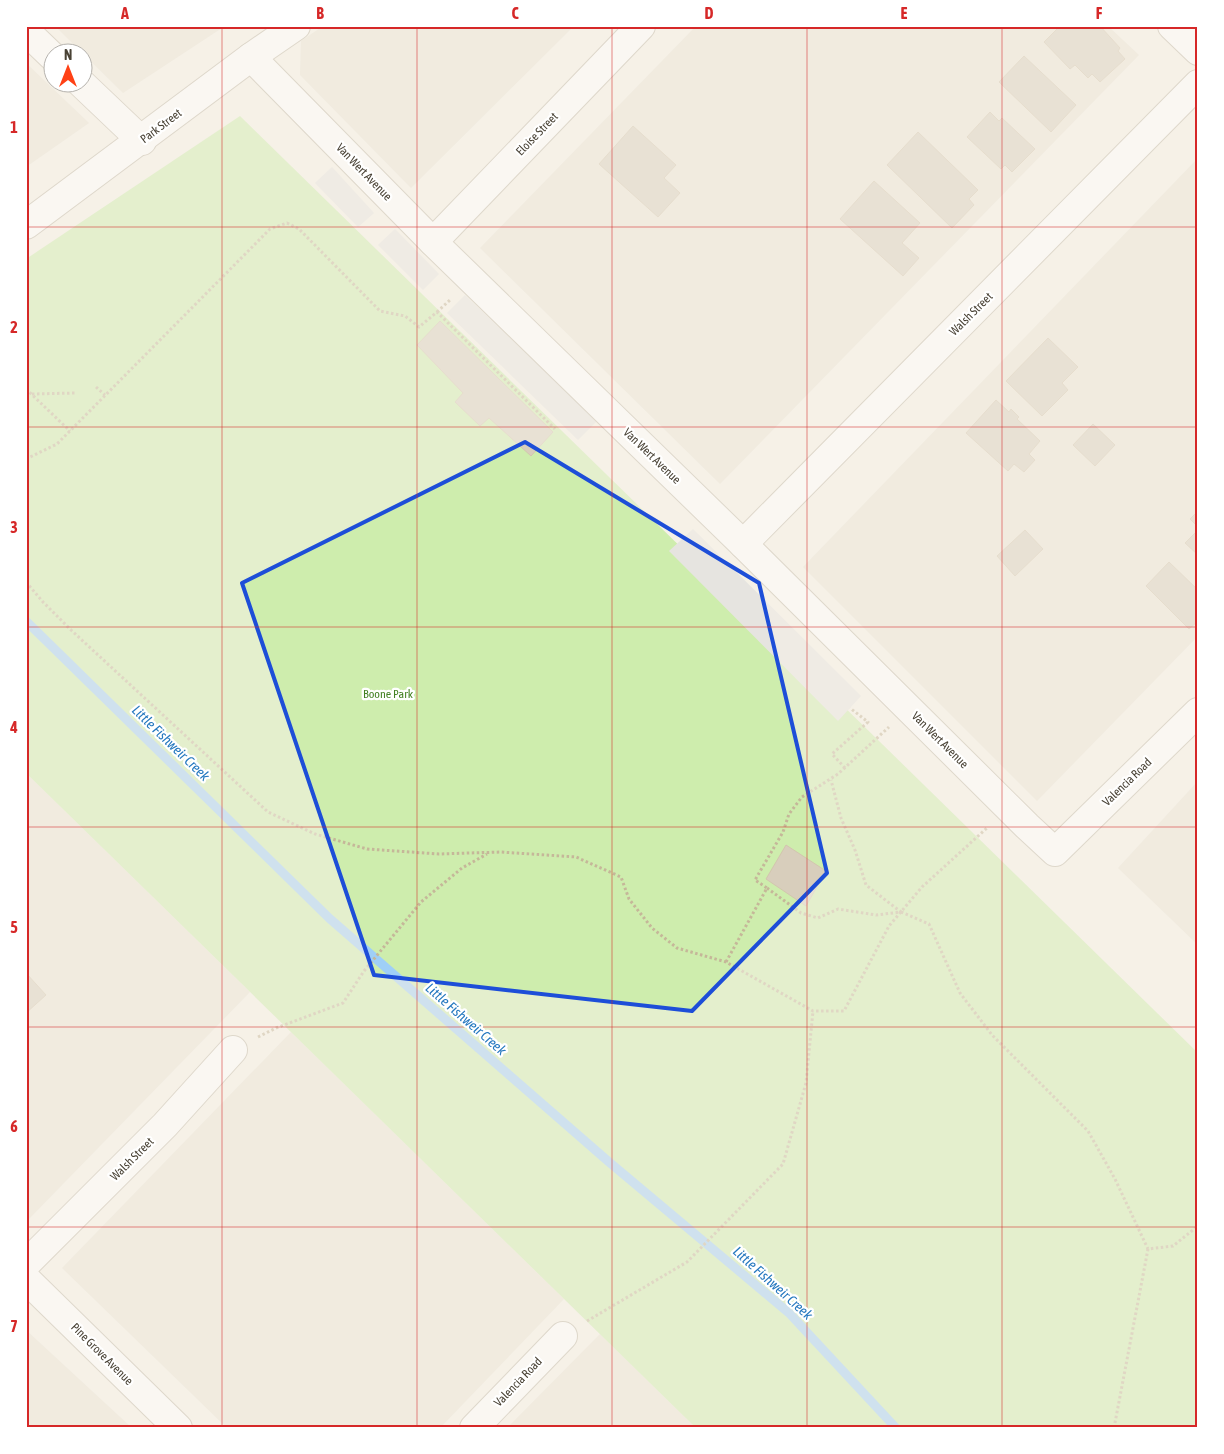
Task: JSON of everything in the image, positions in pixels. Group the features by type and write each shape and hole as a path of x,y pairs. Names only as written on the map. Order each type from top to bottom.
{"street":[{"name":"Park Street","path":"26,225 142,141 251,57 296,26"},
{"name":"Eloise Street","path":"433,242 641,26"},
{"path":"1172,26 1198,51"},
{"path":"26,31 42,46"},
{"name":"Van Wert Avenue","path":"251,57 433,242 1055,852"},
{"name":"Walsh Street","path":"743,544 1198,84"},
{"path":"91,92 142,141"},
{"name":"Valencia Road","path":"1055,852 1198,712"},
{"name":"Walsh Street","path":"26,1264 165,1125 234,1050"},
{"name":"Pine Grove Avenue","path":"26,1280 178,1428"},
{"name":"Valencia Road","path":"474,1428 563,1336"}],"path":[{"path":"26,459 57,444 270,229 287,223 299,229 380,311 404,316 419,327 437,312 555,429"},
{"path":"96,387 105,395"},
{"path":"26,390 70,431"},
{"path":"32,394 75,393"},
{"path":"26,582 71,630 268,812 315,834 366,849 439,854 490,853 576,857 621,877 629,899 652,928 676,948 726,962 813,1011 844,1011 889,926 922,887 1009,808"},
{"path":"845,768 832,754 868,722 850,708"},
{"path":"901,912 876,915 838,909 818,918 801,913 755,880 782,832 789,814 802,797 830,780 845,768 909,709"},
{"path":"830,780 841,818 855,850 866,885 901,912 928,924 960,993 992,1035 1088,1131 1116,1179 1148,1249 1114,1428"},
{"path":"234,1050 276,1028 343,1003 364,971 421,902 462,868 490,853"},
{"path":"726,962 767,888"},
{"path":"563,1336 687,1262 782,1164 806,1084 813,1011"},
{"path":"1148,1249 1174,1246 1198,1226"}],"highlighted area":[{"path":"525,442 759,583 827,873 692,1011 374,975 242,583"}],"shaded area":[{"path":"55,26 225,26 123,93 92,62 92,42 71,42"},
{"path":"323,26 574,26 411,188 300,75 301,41"},
{"path":"696,26 1108,26 1139,55 720,484 480,248"},
{"path":"26,63 42,78 42,92 56,92 89,123 26,167"},
{"path":"1198,158 1198,636 1037,801 803,567"},
{"path":"332,167 374,213 358,227 315,183"},
{"path":"395,229 439,274 423,290 378,245"},
{"path":"465,295 597,421 578,440 447,313"},
{"path":"693,529 861,696 838,721 669,551"},
{"path":"26,773 250,992 26,1222"},
{"path":"1198,781 1198,945 1118,868"},
{"path":"291,1032 564,1299 440,1428 227,1428 62,1268"},
{"path":"26,1330 132,1428 26,1428"},
{"path":"600,1334 696,1428 507,1428"}],"green space":[{"name":"Boone Park","path":"240,116 1198,1053 1198,1428 696,1428 26,773 26,259"}],"building":[{"path":"1060,26 1100,26 1120,48 1118,51 1125,59 1100,82 1092,74 1088,78 1075,65 1070,69 1044,42"},
{"path":"1024,56 1076,105 1051,132 999,82"},
{"path":"990,112 999,121 1002,118 1035,149 1012,172 1005,165 1001,169 967,137"},
{"path":"633,126 676,165 664,178 680,193 658,217 599,164"},
{"path":"918,132 978,190 969,199 974,205 952,228 887,165"},
{"path":"874,181 920,223 902,243 919,258 903,276 840,219"},
{"path":"440,321 553,432 531,456 489,418 480,426 455,402 463,393 417,345"},
{"path":"1048,338 1078,367 1062,383 1068,390 1042,416 1006,381"},
{"path":"996,400 1009,412 1011,409 1019,417 1017,419 1040,441 1029,454 1035,460 1024,472 1014,464 1008,471 966,433"},
{"path":"1093,424 1115,445 1095,466 1073,445"},
{"path":"1198,511 1198,527 1190,519"},
{"path":"1025,530 1043,549 1015,576 997,556"},
{"path":"1198,530 1198,555 1185,543"},
{"path":"1169,562 1198,590 1198,621 1189,629 1146,586"},
{"path":"786,845 826,871 806,906 766,879"},
{"path":"26,973 46,995 26,1013"}],"waterway":[{"name":"Little Fishweir Creek","path":"26,621 329,918 609,1162 789,1313 896,1428"}]}
